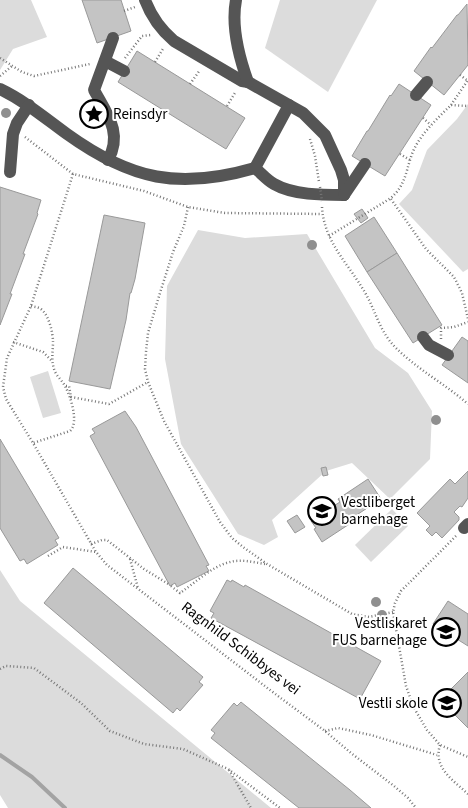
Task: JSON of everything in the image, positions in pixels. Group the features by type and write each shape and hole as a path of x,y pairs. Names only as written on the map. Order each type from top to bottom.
{"street":[{"path":"145,0 149,11 168,36 206,61 303,113 325,134 341,170 344,180 344,195"},
{"path":"236,0 236,38 245,81"},
{"path":"108,160 114,150 115,132 94,90 113,38"},
{"path":"105,61 124,71"},
{"path":"416,95 427,82"},
{"path":"0,89 29,105 66,133 108,160 144,173 186,180 232,175 255,168 289,105"},
{"path":"10,172 13,134 17,123 29,105"},
{"path":"344,195 364,164"},
{"path":"255,168 273,184 291,190 309,194 344,195"},
{"path":"423,337 429,345 445,353"}],"path":[{"path":"0,58 26,74 34,76 105,61 118,64 133,50 142,36 168,36 154,62"},
{"path":"190,84 206,61"},
{"path":"0,76 12,66"},
{"path":"329,236 391,198 398,191 404,181 416,147 468,81 460,75"},
{"path":"226,106 245,81"},
{"path":"451,105 468,106"},
{"path":"423,118 432,125"},
{"path":"310,139 315,156 324,221 329,236 335,249 368,298 380,326 389,340 404,356 468,404"},
{"path":"400,154 410,160"},
{"name":"Ragnhild Schibbyes vei","path":"73,174 31,306 7,358 4,374 4,392 11,407 34,443 96,552 107,565 325,731 394,786 416,808"},
{"path":"391,198 426,248 454,277 462,293 468,321 454,328 441,328 445,353"},
{"name":"Ragnhild Schibbyes vei","path":"188,207 184,226 173,252 148,333 145,369 148,382 164,421 220,522 232,538 267,564 352,614 360,617 369,617 393,612"},
{"path":"31,306 40,308 49,322 53,342 52,360 54,372 66,386 69,386 71,397 109,404 148,382"},
{"path":"13,342 44,352 52,360"},
{"path":"34,443 70,432 73,429 75,422 74,413 66,386"},
{"path":"466,526 401,591 393,612 409,697 426,730 440,745 468,757"},
{"path":"92,544 107,540 130,559 138,590"},
{"path":"48,556 63,547 96,552"},
{"name":"Ragnhild Schibbyes vei","path":"130,559 180,593 219,566 230,562 240,561 267,564"},
{"path":"0,669 6,666 34,668 81,703 110,731 144,744 183,749 228,769 280,808"},
{"path":"325,731 338,728 371,735 437,755"},
{"path":"440,745 437,755 444,771 468,794"},
{"path":"228,769 251,808"}],"shaded area":[{"path":"0,0 31,0 47,37 13,49 0,70"},
{"path":"280,0 377,0 328,92 265,48"},
{"path":"468,104 468,269 463,272 399,204 412,190 427,150 457,119"},
{"path":"198,230 245,238 307,234 375,348 408,373 432,411 430,459 390,499 352,463 326,471 272,520 278,537 264,545 238,534 181,444 165,359 167,286"},
{"path":"48,371 61,413 43,418 30,377"},
{"path":"392,509 408,526 371,562 355,545"},
{"path":"0,570 20,601 271,808 8,808 0,795"}],"building":[{"path":"82,0 121,0 131,31 97,43"},
{"path":"467,4 468,65 444,95 414,71 431,47"},
{"path":"137,51 245,118 226,149 118,82"},
{"path":"399,84 431,105 385,176 352,156 390,95"},
{"path":"0,187 41,200 38,214 23,254 25,254 10,294 12,294 0,325"},
{"path":"362,209 368,218 361,223 354,214"},
{"path":"104,215 145,223 135,279 130,293 126,320 110,389 69,381"},
{"path":"374,217 397,253 367,272 345,236"},
{"path":"397,253 442,325 413,343 367,272"},
{"path":"462,337 468,341 468,383 442,365"},
{"path":"125,411 136,427 209,565 206,566 209,571 177,587 175,583 170,586 90,436 95,433 92,429"},
{"path":"0,439 59,538 55,540 58,545 27,564 24,559 20,561 0,528"},
{"path":"326,467 328,475 323,476 321,468"},
{"path":"468,471 468,498 462,507 460,506 454,512 459,517 459,520 442,538 436,532 432,536 426,530 430,526 417,513 450,479 455,484"},
{"path":"368,479 381,499 352,518 354,521 322,542 311,521 340,502 338,499"},
{"path":"297,515 305,527 295,533 287,521"},
{"path":"73,568 203,677 199,682 203,685 180,711 177,708 173,713 44,603"},
{"path":"227,580 231,582 232,580 244,587 245,585 381,661 360,699 211,618 214,613 210,611"},
{"path":"448,601 468,614 468,646 433,624"},
{"path":"468,672 468,728 440,700"},
{"path":"241,702 371,808 299,808 211,738 215,733 211,730 234,703 237,706"}],"waterway":[{"path":"0,755 32,777 65,808"}],"place":[{"name":"Reinsdyr","path":"94,114"},
{"name":"Vestliberget barnehage","path":"322,511"},
{"name":"Vestliskaret FUS barnehage","path":"446,632"},
{"name":"Vestli skole","path":"447,703"}]}
